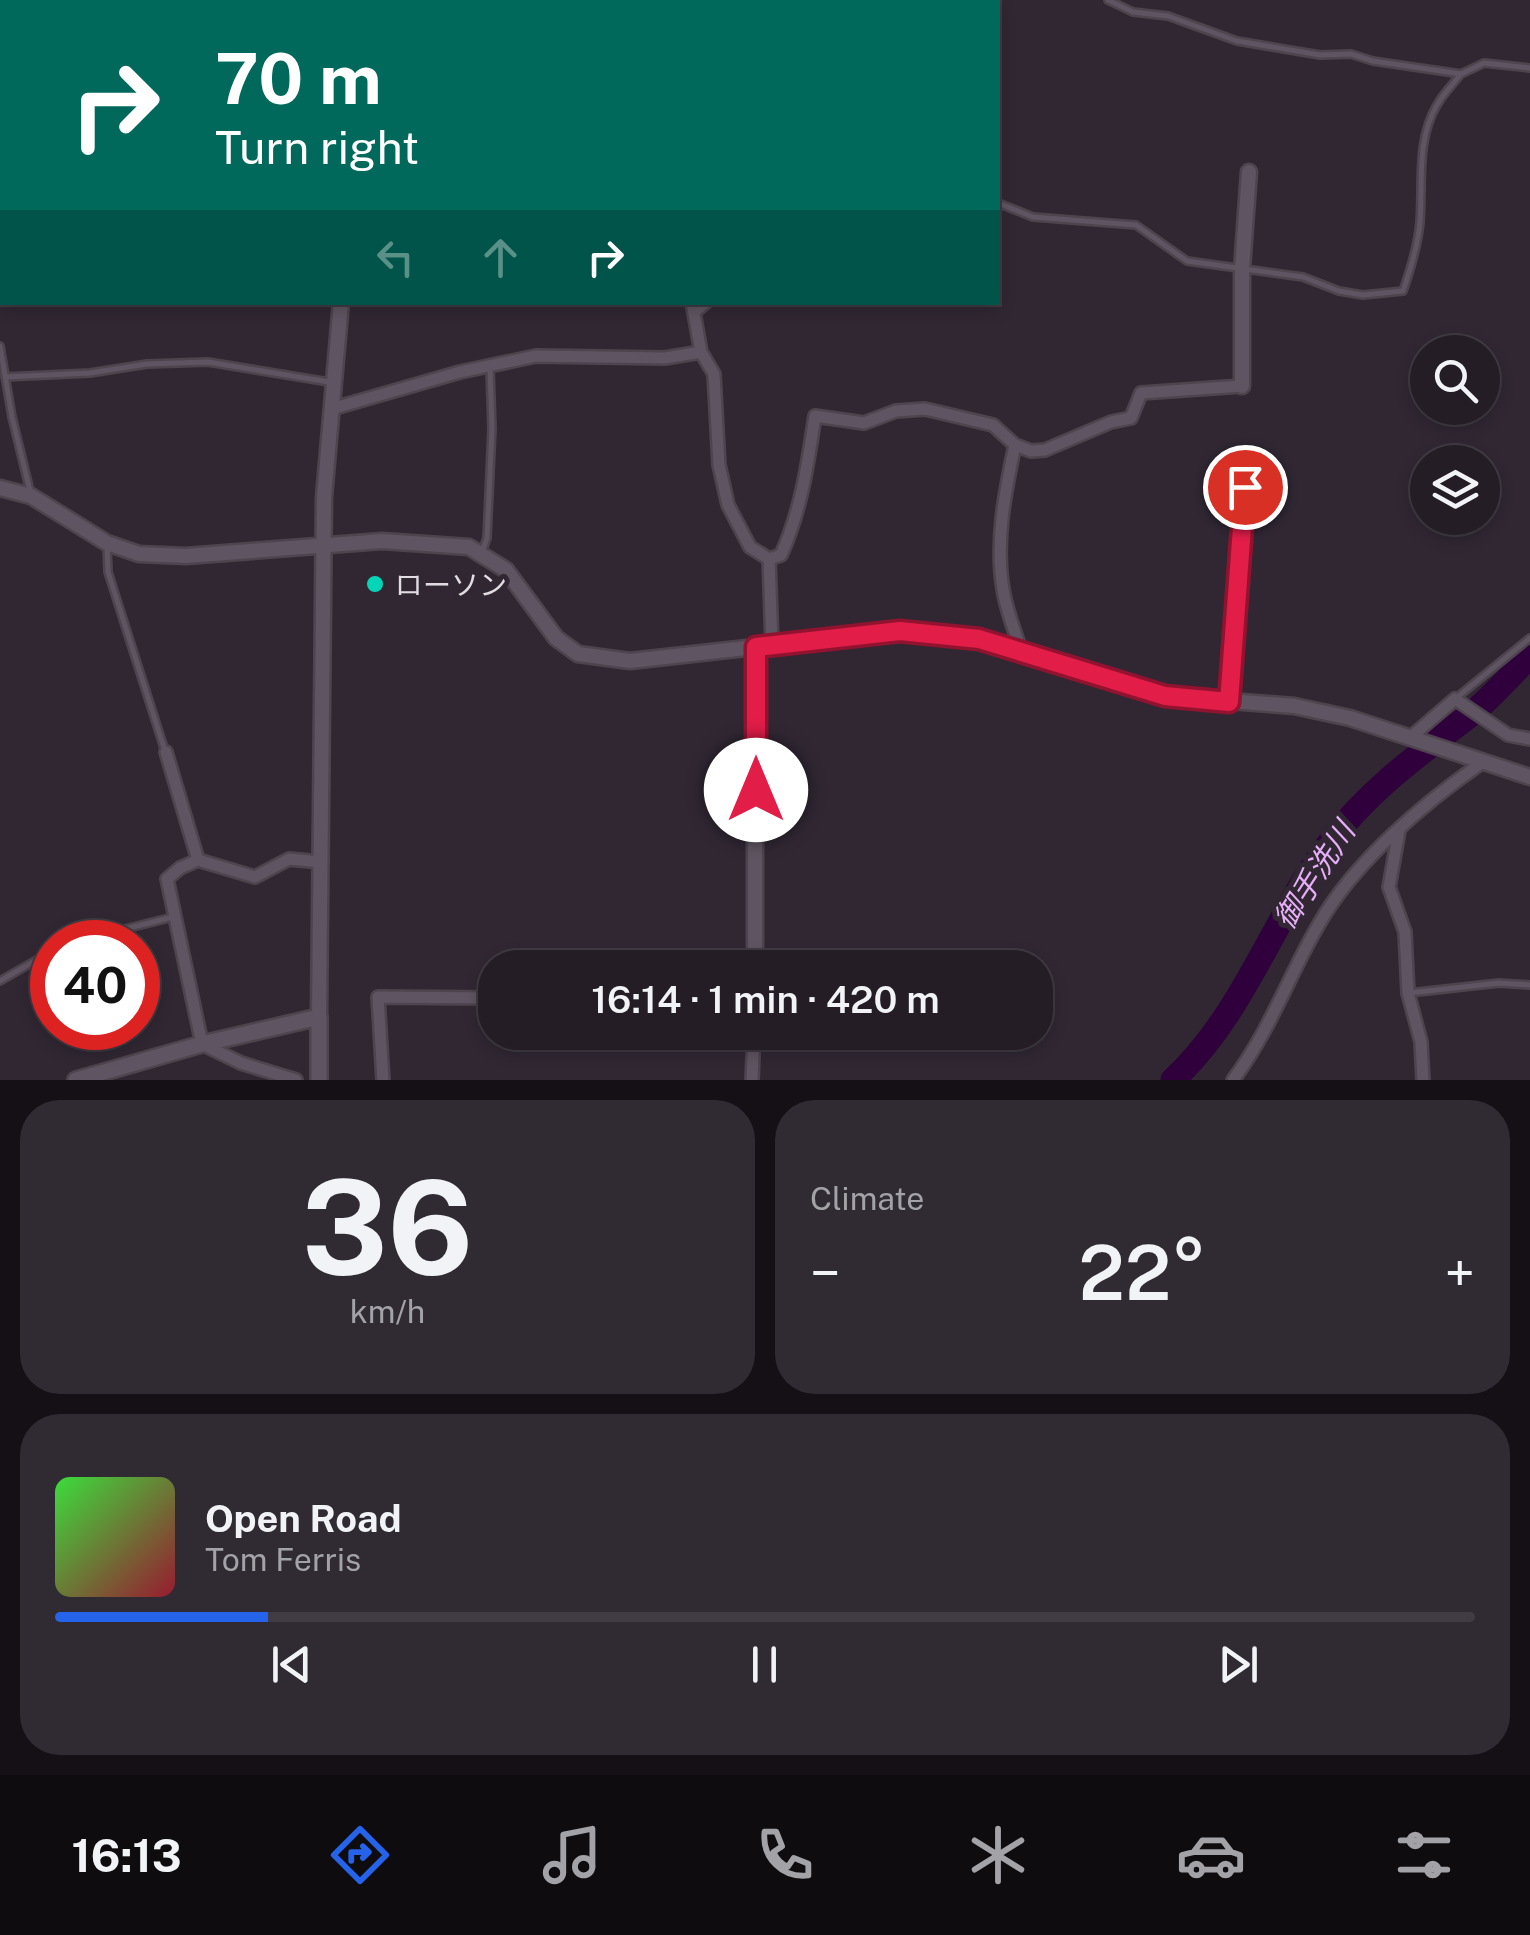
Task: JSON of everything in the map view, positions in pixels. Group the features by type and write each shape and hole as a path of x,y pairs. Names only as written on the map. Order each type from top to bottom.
{"main road":[{"path":"76,1080 202,1044 319,1017 319,1080"}],"street":[{"path":"693,307 701,352 714,374 718,465 728,505 750,547 769,559 780,556 787,541 805,483 815,416 864,423 896,411 925,409 993,425 1015,446 1031,451 1045,450 1130,418 1141,392 1242,386 1242,268 1250,172"},
{"path":"319,1017 323,547 341,305"},
{"path":"332,408 536,356 665,358 701,352"},
{"path":"1015,446 1002,504 1001,555 1003,591 1022,651"},
{"path":"0,488 31,496 107,543 138,554 186,556 382,541 468,547 506,570 556,638 578,654 630,662 900,631 979,639 1165,696 1294,706 1411,737 1530,777"},
{"path":"769,559 772,645"},
{"path":"756,647 756,950"},
{"path":"1411,737 1459,701 1508,735 1530,739"},
{"path":"166,752 198,860"},
{"path":"1233,1080 1258,1047 1299,960 1340,889 1399,831 1457,780 1484,762"},
{"path":"1399,831 1389,887 1404,932 1408,993 1421,1042 1423,1080"},
{"path":"296,1080 240,1063 202,1044 167,879 198,860 256,877 288,860 320,862"},
{"path":"384,1080 378,997 478,998"},
{"path":"752,1080 753,1050"}],"lane":[{"path":"1108,0 1133,12 1168,16 1238,41 1320,56 1351,54 1461,74"},
{"path":"1000,204 1033,217 1136,226 1186,261 1303,276 1339,291 1362,295 1404,291 1416,254 1419,186 1429,123 1436,105 1461,74 1484,63 1530,68"},
{"path":"0,346 31,496"},
{"path":"5,377 208,362 334,382"},
{"path":"481,554 487,538 492,429 490,366"},
{"path":"1229,702 1245,487"},
{"path":"107,543 108,572 166,752"},
{"path":"1459,701 1530,638"},
{"path":"160,920 173,917"},
{"path":"0,981 30,964"},
{"path":"1408,993 1499,984 1530,985"}],"waterway":[{"name":"御手洗川","path":"1173,1080 1220,1025 1312,868 1348,820 1397,772 1478,708 1530,656"}],"place":[{"name":"ローソン","path":"375,584"}],"route":[{"path":"756,790 756,647 900,631 979,639 1165,696 1229,702 1245,487"}]}
